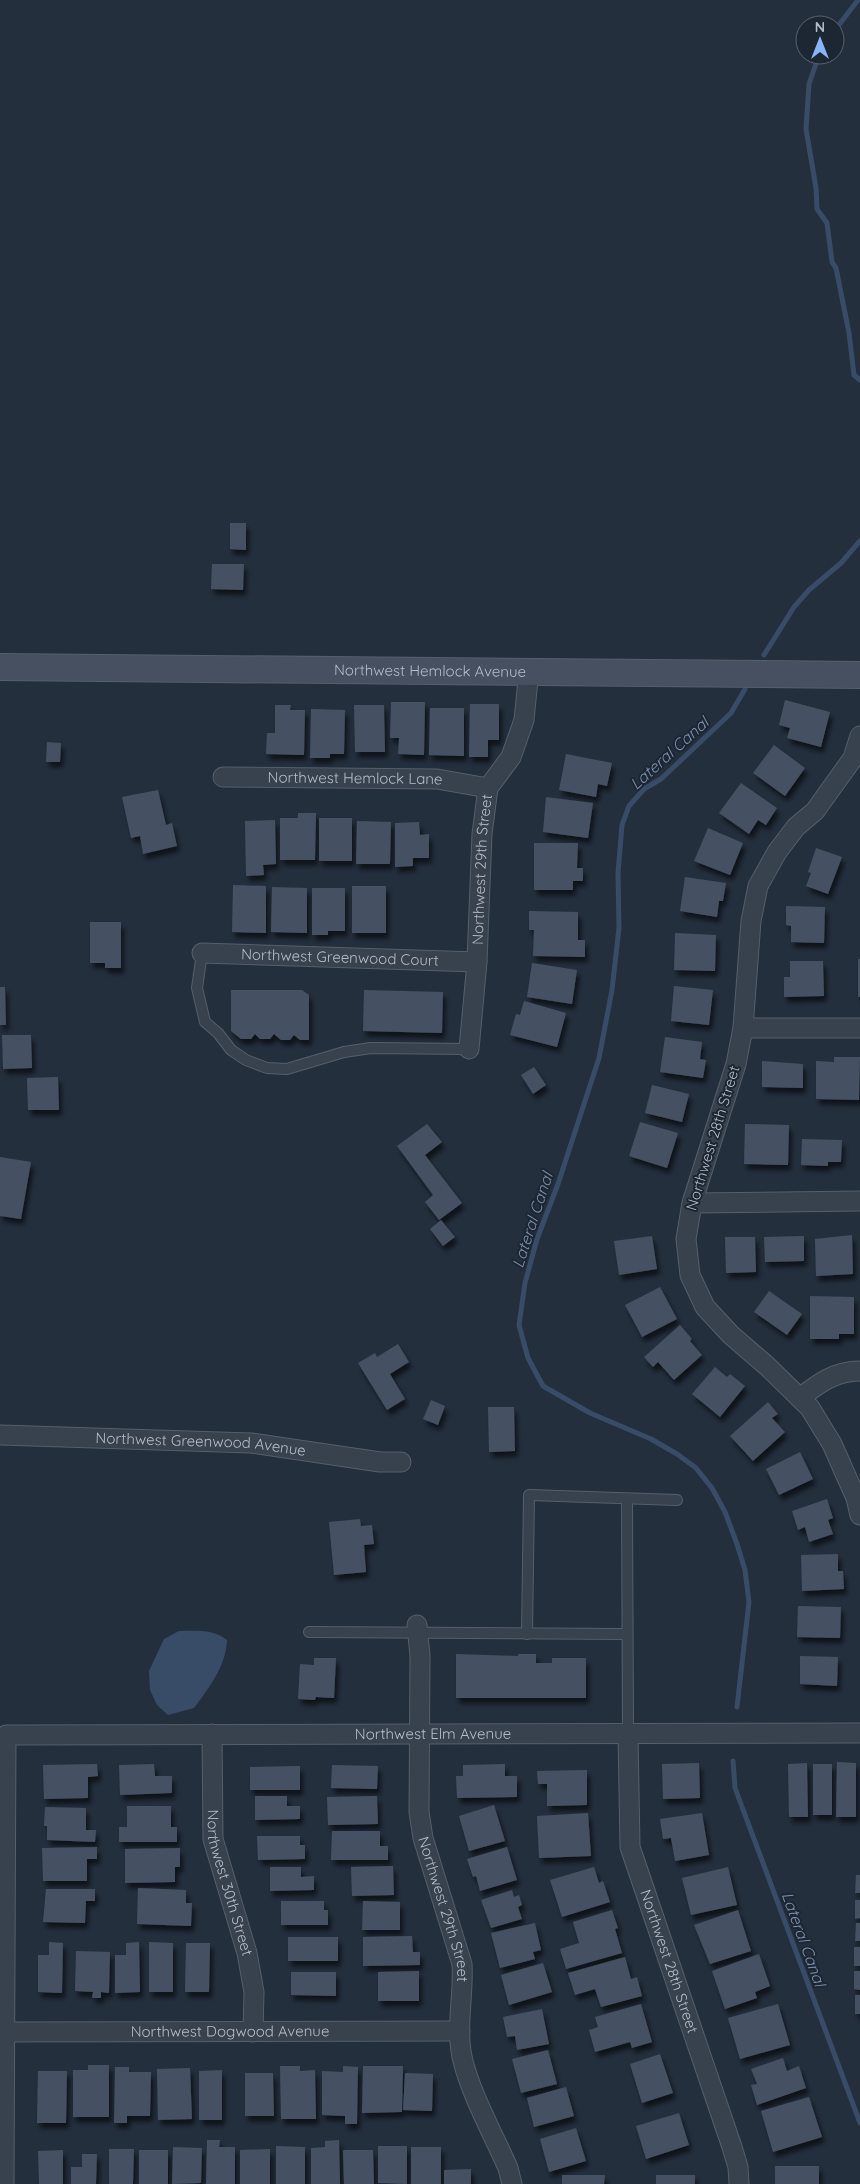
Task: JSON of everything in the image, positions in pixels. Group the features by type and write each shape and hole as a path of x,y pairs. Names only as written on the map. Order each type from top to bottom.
{"street":[{"name":"Northwest Hemlock Avenue","path":"0,667 529,670 860,675"},
{"name":"Northwest 29th Street","path":"469,1049 477,962 482,834 488,788 511,757 521,730 524,720 529,670"},
{"name":"Northwest 28th Street","path":"860,736 857,760 815,811 796,827 777,852 758,886 751,921 743,1028 736,1064 692,1203 686,1239 690,1275 705,1307 731,1335 768,1366 810,1408 832,1444 856,1498 860,1515"},
{"name":"Northwest Hemlock Lane","path":"224,777 437,779 488,788"},
{"name":"Northwest Greenwood Court","path":"202,953 477,962"},
{"path":"743,1028 860,1028"},
{"path":"692,1203 860,1201"},
{"path":"800,1398 824,1379 849,1370 860,1370"},
{"name":"Northwest Greenwood Avenue","path":"0,1435 251,1444 380,1462 401,1462"},
{"name":"Northwest 29th Street","path":"418,1629 420,1734 417,1786 423,1838 462,1964 463,1985 460,2031 463,2060 508,2168 512,2184"},
{"name":"Northwest 30th Street","path":"212,1734 213,1839 247,1954 254,1992 253,2032"},
{"name":"Northwest 28th Street","path":"628,1734 630,1847 734,2154 740,2184"},
{"name":"Northwest Elm Avenue","path":"2,2032 6,1735 860,1734"},
{"name":"Northwest Dogwood Avenue","path":"2,2032 460,2031"},
{"path":"2,2032 4,2184"}],"lane":[{"path":"202,953 197,988 205,1022 218,1033 231,1050 246,1060 267,1068 287,1070 344,1052 372,1048 469,1049"},
{"path":"527,1634 529,1495 677,1500"},
{"path":"627,1499 628,1734"},
{"path":"309,1632 418,1629 527,1634 627,1634"}],"water":[{"path":"179,1631 204,1631 222,1636 227,1640 226,1650 216,1676 194,1708 168,1715 157,1705 150,1690 149,1671 164,1639"}],"building":[{"path":"230,523 246,523 246,550 230,549"},
{"path":"212,564 244,564 243,590 211,589"},
{"path":"785,700 830,712 821,747 787,738 790,728 779,725"},
{"path":"391,702 425,702 424,755 398,754 399,738 390,738"},
{"path":"470,704 499,704 499,740 488,740 488,757 469,757"},
{"path":"275,705 291,705 290,710 305,710 304,755 266,754 267,733 275,733"},
{"path":"354,705 384,705 385,752 355,752"},
{"path":"430,708 464,708 464,756 429,755"},
{"path":"311,709 345,710 344,754 330,754 330,758 310,758"},
{"path":"47,742 61,743 60,762 46,762"},
{"path":"774,745 805,768 785,796 753,773"},
{"path":"566,754 612,763 607,786 598,784 596,797 559,790"},
{"path":"741,783 777,808 766,825 758,820 749,834 719,813"},
{"path":"158,790 166,825 172,823 177,846 143,854 140,836 131,838 122,797"},
{"path":"546,797 593,803 588,838 543,832"},
{"path":"298,813 316,813 315,860 280,860 280,818 298,818"},
{"path":"319,818 352,818 352,861 319,861"},
{"path":"275,820 276,864 263,865 264,875 246,876 245,821"},
{"path":"357,821 391,822 390,864 356,864"},
{"path":"419,822 420,835 429,834 429,858 413,858 413,866 395,867 395,823"},
{"path":"708,828 743,843 730,875 694,861"},
{"path":"534,843 578,843 577,868 583,868 583,881 573,881 573,890 534,890"},
{"path":"816,848 842,857 828,894 806,886 811,873 808,872"},
{"path":"685,877 726,883 723,901 719,901 717,917 680,911"},
{"path":"233,885 266,886 266,933 232,932"},
{"path":"352,886 386,886 386,933 352,933"},
{"path":"272,887 307,888 307,933 271,932"},
{"path":"312,888 345,888 345,931 328,931 328,935 312,935"},
{"path":"786,906 825,907 824,943 791,942 791,926 786,925"},
{"path":"529,911 578,912 578,940 585,940 585,957 533,956 534,930 529,930"},
{"path":"90,922 121,922 121,968 105,968 105,963 90,963"},
{"path":"675,933 716,935 715,971 674,970"},
{"path":"858,959 860,959 860,997 858,997"},
{"path":"790,961 823,961 824,996 784,997 784,977 790,977"},
{"path":"532,963 577,970 572,1004 527,997"},
{"path":"674,986 713,990 709,1025 671,1021"},
{"path":"0,987 5,987 6,1025 0,1025"},
{"path":"231,990 302,990 309,995 309,1040 300,1040 294,1035 290,1040 281,1040 274,1034 270,1039 260,1039 255,1034 251,1039 241,1039 231,1031"},
{"path":"364,990 443,992 442,1033 363,1031"},
{"path":"524,1001 566,1013 557,1047 510,1035 516,1014 520,1015"},
{"path":"2,1035 31,1035 32,1068 3,1069"},
{"path":"665,1037 702,1042 700,1059 706,1060 703,1078 660,1072"},
{"path":"834,1057 860,1057 859,1100 816,1099 816,1061 834,1062"},
{"path":"762,1061 803,1064 803,1088 762,1087"},
{"path":"534,1067 546,1085 533,1094 521,1075"},
{"path":"58,1077 59,1110 28,1110 27,1078"},
{"path":"652,1085 689,1094 682,1122 645,1113"},
{"path":"640,1122 678,1133 667,1168 629,1156"},
{"path":"427,1124 442,1142 425,1155 462,1203 439,1220 425,1202 433,1195 397,1146"},
{"path":"745,1124 789,1125 788,1165 744,1164"},
{"path":"802,1139 842,1140 841,1162 828,1162 828,1166 801,1165"},
{"path":"0,1157 31,1162 21,1219 0,1216"},
{"path":"441,1220 455,1237 443,1246 430,1229"},
{"path":"852,1235 853,1274 816,1276 815,1239"},
{"path":"652,1236 657,1269 619,1275 614,1241"},
{"path":"804,1236 804,1261 765,1262 764,1237"},
{"path":"725,1237 755,1237 756,1272 726,1273"},
{"path":"660,1287 677,1319 642,1337 625,1305"},
{"path":"769,1291 802,1314 787,1335 754,1312"},
{"path":"810,1296 854,1297 854,1334 839,1334 839,1339 810,1339"},
{"path":"680,1325 702,1355 674,1380 658,1362 653,1367 644,1357"},
{"path":"398,1344 409,1362 390,1374 405,1399 387,1410 358,1363 375,1353 377,1357"},
{"path":"715,1367 727,1377 730,1374 745,1386 720,1417 692,1394"},
{"path":"431,1400 445,1406 438,1425 423,1419"},
{"path":"768,1402 778,1414 772,1418 785,1432 753,1461 730,1436"},
{"path":"488,1407 514,1407 515,1451 489,1452"},
{"path":"800,1452 813,1479 779,1495 766,1469"},
{"path":"827,1499 833,1518 828,1520 833,1534 809,1542 805,1527 798,1530 792,1511"},
{"path":"360,1519 361,1526 372,1525 374,1544 364,1545 366,1572 334,1575 329,1522"},
{"path":"838,1554 838,1571 843,1571 844,1589 802,1591 801,1555"},
{"path":"798,1606 841,1607 840,1638 797,1637"},
{"path":"456,1654 518,1656 518,1654 536,1654 536,1663 552,1663 552,1658 586,1658 586,1698 456,1698"},
{"path":"800,1656 838,1657 837,1686 800,1684"},
{"path":"314,1658 336,1658 334,1698 298,1699 300,1664 314,1665"},
{"path":"837,1762 856,1763 856,1817 836,1817"},
{"path":"699,1763 700,1798 663,1799 662,1764"},
{"path":"807,1763 808,1817 789,1817 788,1764"},
{"path":"97,1764 98,1776 88,1777 88,1798 44,1799 43,1765"},
{"path":"154,1764 155,1776 172,1776 172,1793 120,1795 119,1765"},
{"path":"505,1764 505,1776 517,1776 517,1797 457,1798 456,1776 463,1776 463,1765"},
{"path":"813,1764 832,1764 832,1815 813,1815"},
{"path":"332,1765 378,1766 377,1789 331,1788"},
{"path":"300,1766 300,1790 250,1790 250,1767"},
{"path":"587,1770 587,1805 547,1806 547,1784 538,1784 537,1771"},
{"path":"255,1796 287,1796 287,1806 300,1806 300,1819 255,1820"},
{"path":"377,1796 378,1824 328,1825 327,1797"},
{"path":"494,1805 505,1841 469,1851 459,1816"},
{"path":"127,1806 171,1806 171,1827 177,1827 177,1842 119,1842 119,1827 127,1827"},
{"path":"45,1807 86,1808 86,1830 96,1830 95,1842 47,1840 47,1826 44,1826"},
{"path":"588,1813 591,1856 539,1858 537,1816"},
{"path":"702,1813 709,1855 675,1861 671,1838 663,1839 660,1819"},
{"path":"332,1831 380,1831 380,1846 388,1846 388,1860 331,1860"},
{"path":"257,1836 300,1836 300,1845 305,1845 305,1859 258,1860"},
{"path":"97,1847 97,1859 87,1859 87,1881 43,1881 42,1848"},
{"path":"507,1847 517,1880 480,1891 476,1876 473,1877 467,1859"},
{"path":"180,1848 180,1867 175,1867 175,1882 125,1883 125,1849"},
{"path":"393,1866 394,1895 352,1896 351,1867"},
{"path":"270,1867 301,1867 301,1877 314,1876 314,1890 270,1891"},
{"path":"594,1867 599,1883 603,1881 610,1902 562,1917 550,1880"},
{"path":"728,1867 737,1905 691,1915 682,1878"},
{"path":"856,1875 860,1875 860,1893 855,1893"},
{"path":"138,1888 186,1890 186,1903 192,1903 191,1926 137,1924"},
{"path":"46,1889 95,1889 95,1901 86,1901 85,1923 43,1922"},
{"path":"512,1890 514,1897 519,1895 522,1905 518,1907 522,1919 491,1928 481,1900"},
{"path":"855,1900 860,1900 860,1918 855,1919"},
{"path":"281,1901 324,1901 324,1910 328,1910 328,1925 281,1925"},
{"path":"363,1901 400,1902 400,1930 362,1930"},
{"path":"612,1910 618,1928 615,1929 622,1953 566,1969 560,1949 579,1943 573,1922"},
{"path":"738,1910 751,1951 710,1964 694,1925"},
{"path":"535,1923 541,1950 533,1952 535,1959 500,1968 491,1933"},
{"path":"856,1923 860,1923 860,1941 855,1941"},
{"path":"412,1936 413,1952 420,1952 420,1965 363,1966 363,1937"},
{"path":"288,1937 338,1937 338,1961 288,1961"},
{"path":"49,1942 63,1943 62,1993 38,1992 38,1955 49,1955"},
{"path":"139,1942 140,1992 115,1993 115,1955 126,1955 126,1943"},
{"path":"149,1942 173,1943 173,1992 149,1992"},
{"path":"186,1943 210,1943 209,1992 185,1992"},
{"path":"854,1947 860,1947 860,1966 854,1966"},
{"path":"76,1951 110,1952 109,1993 101,1992 101,1998 92,1998 93,1992 75,1991"},
{"path":"759,1954 770,1986 755,1992 757,1998 725,2009 712,1971"},
{"path":"625,1957 631,1979 637,1977 642,1996 601,2007 595,1989 575,1995 568,1973"},
{"path":"543,1963 552,1992 509,2005 501,1975"},
{"path":"419,1971 419,2001 378,2001 378,1972"},
{"path":"854,1971 860,1971 860,1990 854,1989"},
{"path":"291,1972 336,1972 336,1996 291,1995"},
{"path":"855,1995 860,1995 860,2014 855,2014"},
{"path":"641,2004 652,2042 632,2048 630,2042 595,2052 589,2030 598,2027 595,2017"},
{"path":"778,2004 790,2045 740,2059 728,2018"},
{"path":"542,2009 549,2044 517,2050 515,2036 507,2037 503,2017"},
{"path":"548,2050 557,2084 521,2093 512,2059"},
{"path":"660,2054 673,2093 642,2103 630,2064"},
{"path":"783,2058 787,2071 799,2066 806,2088 757,2105 751,2085 757,2084 751,2069"},
{"path":"88,2065 109,2065 109,2117 73,2117 73,2070 88,2070"},
{"path":"280,2066 300,2066 300,2071 315,2070 316,2119 281,2119"},
{"path":"343,2066 358,2067 357,2124 345,2124 345,2116 322,2115 322,2071 343,2072"},
{"path":"363,2066 403,2066 402,2112 362,2113"},
{"path":"115,2067 129,2067 129,2072 151,2072 150,2116 127,2116 127,2123 114,2123"},
{"path":"190,2068 192,2119 158,2120 157,2069"},
{"path":"222,2070 222,2120 199,2120 199,2071"},
{"path":"38,2071 67,2071 66,2123 37,2123"},
{"path":"245,2073 273,2073 274,2116 245,2116"},
{"path":"405,2073 433,2074 432,2111 403,2110"},
{"path":"566,2087 574,2116 534,2127 527,2098"},
{"path":"809,2097 822,2137 773,2152 761,2111"},
{"path":"679,2113 689,2145 646,2159 636,2126"},
{"path":"576,2128 586,2161 549,2172 540,2139"},
{"path":"207,2140 220,2140 219,2147 235,2147 235,2184 206,2184"},
{"path":"339,2140 340,2184 311,2184 311,2148 325,2147 325,2141"},
{"path":"276,2146 305,2147 305,2184 276,2184"},
{"path":"378,2146 407,2146 407,2184 378,2183"},
{"path":"173,2147 202,2148 201,2183 172,2184"},
{"path":"411,2147 441,2147 441,2184 411,2184"},
{"path":"109,2149 134,2149 133,2184 109,2184"},
{"path":"270,2149 270,2184 240,2184 240,2150"},
{"path":"63,2150 63,2184 39,2184 38,2151"},
{"path":"139,2150 168,2150 168,2184 139,2184"},
{"path":"343,2150 373,2150 374,2184 344,2184"},
{"path":"82,2154 97,2154 96,2184 71,2184 71,2167 82,2167"},
{"path":"775,2166 819,2166 819,2184 775,2184"},
{"path":"471,2169 471,2184 444,2184 444,2170"},
{"path":"562,2175 605,2175 604,2184 562,2184"},
{"path":"656,2175 695,2175 695,2184 656,2184"}],"waterway":[{"name":"Lateral Canal","path":"845,17 858,0"},
{"name":"Lateral Canal","path":"816,65 809,84 806,129 816,188 817,209 827,223 832,262 836,268 849,333 854,375 860,380"},
{"name":"Lateral Canal","path":"764,655 794,607 809,590 841,563 860,541"},
{"name":"Lateral Canal","path":"737,1707 749,1602 745,1570 737,1544 725,1512 712,1488 696,1468 677,1454 651,1439 590,1413 543,1386 528,1358 519,1325 525,1283 537,1239 558,1184 599,1058 612,990 619,928 618,873 622,825 629,806 644,789 661,779 731,713 745,689"},
{"name":"Lateral Canal","path":"733,1761 735,1788 860,2123"}]}
